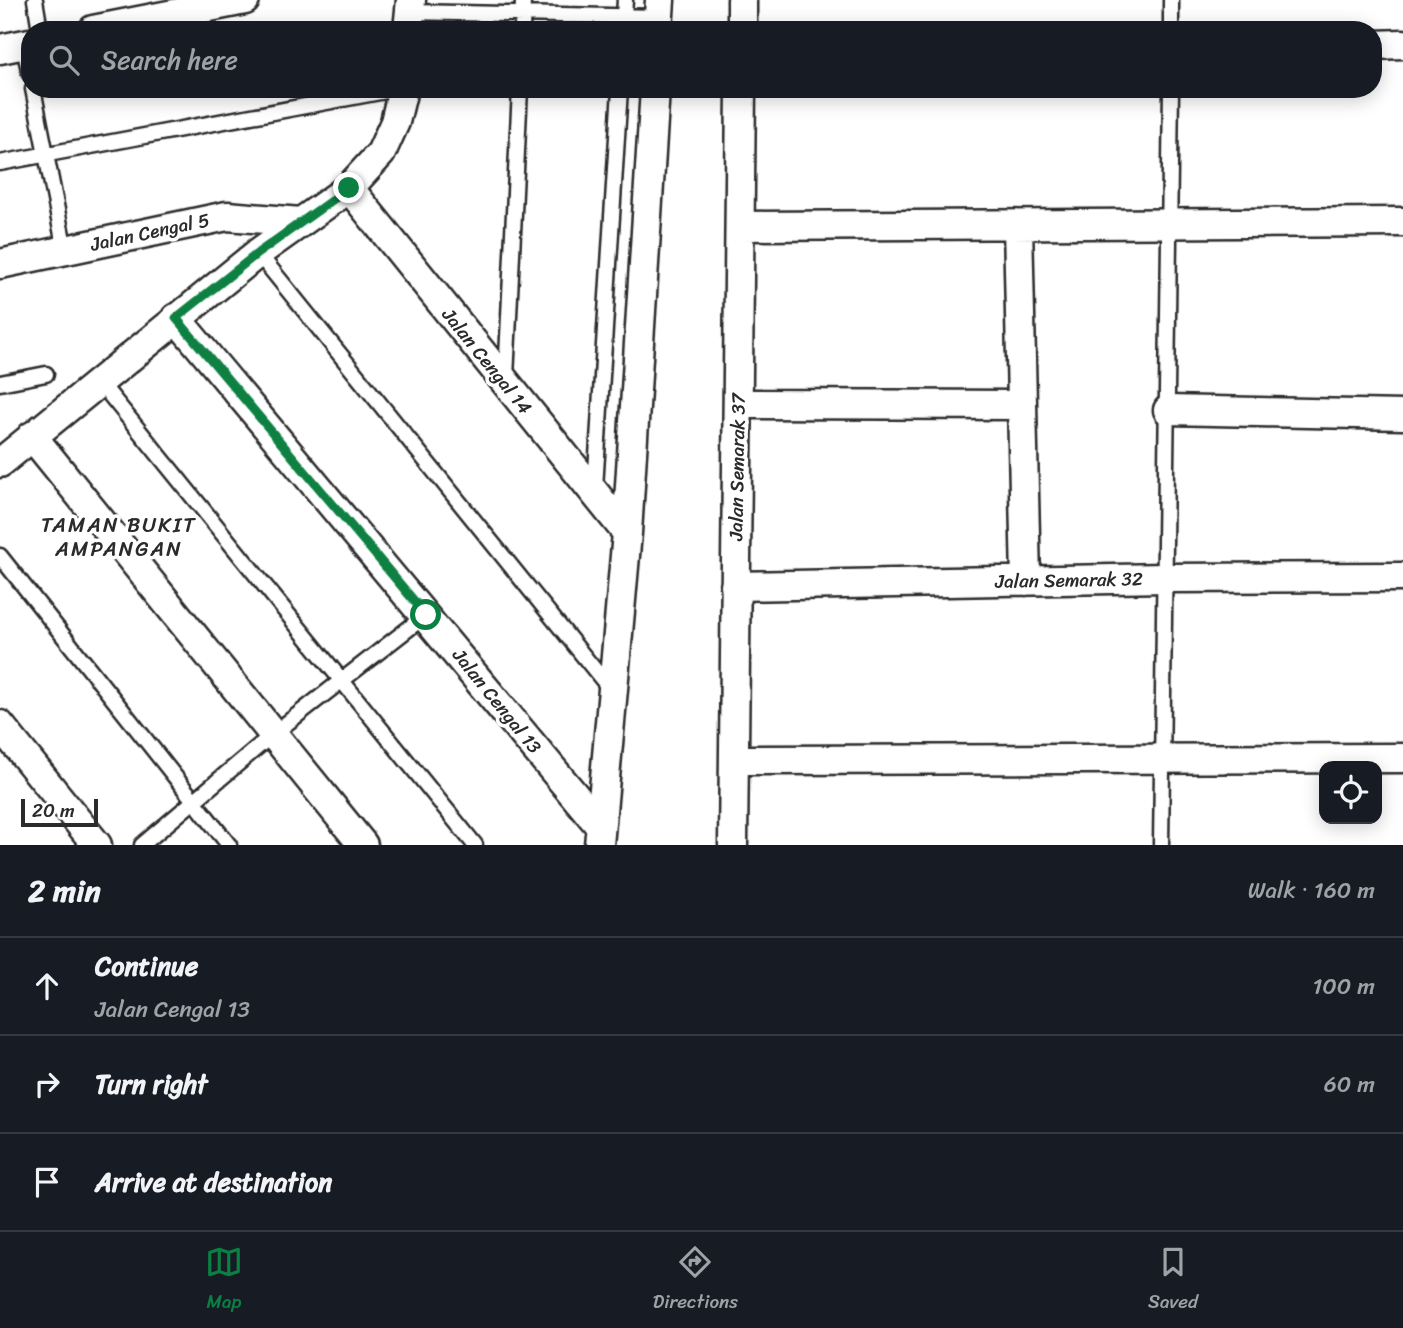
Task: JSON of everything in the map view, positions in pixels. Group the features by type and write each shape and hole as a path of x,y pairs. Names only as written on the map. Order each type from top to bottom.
{"street":[{"path":"139,21 245,0"},
{"path":"742,0 742,21"},
{"path":"1382,45 1403,44"},
{"path":"0,463 98,380 258,253 349,188 381,153 395,122 401,98"},
{"path":"599,836 627,533 654,98"},
{"name":"Jalan Semarak 37","path":"733,845 741,98"},
{"name":"Jalan Cengal 14","path":"349,188 627,533"},
{"name":"Jalan Cengal 5","path":"0,264 227,216 302,222"},
{"path":"741,226 1403,222"},
{"path":"1018,225 1026,581"},
{"name":"Jalan Cengal 13","path":"176,318 426,615 599,836"},
{"path":"738,404 1022,405"},
{"path":"1168,410 1403,415"},
{"path":"32,436 363,845"},
{"name":"Jalan Semarak 32","path":"735,586 1165,578 1403,577"},
{"path":"0,725 97,845"},
{"path":"735,760 1403,758"}],"lane":[{"path":"28,21 34,0"},
{"path":"624,21 625,0"},
{"path":"1171,0 1171,21"},
{"path":"410,14 523,6 612,21"},
{"path":"633,21 659,15"},
{"path":"35,98 65,250"},
{"path":"0,163 348,98"},
{"path":"506,385 520,98"},
{"path":"594,493 619,98"},
{"path":"1161,845 1172,224 1171,98"},
{"path":"258,253 611,691"},
{"path":"0,383 46,374"},
{"path":"98,380 475,845"},
{"path":"0,556 229,845"},
{"path":"142,845 273,734 426,615"}],"district":[{"name":"TAMAN BUKIT AMPANGAN","path":"119,537"}],"route":[{"path":"349,188 258,253 176,318 426,615"}]}
